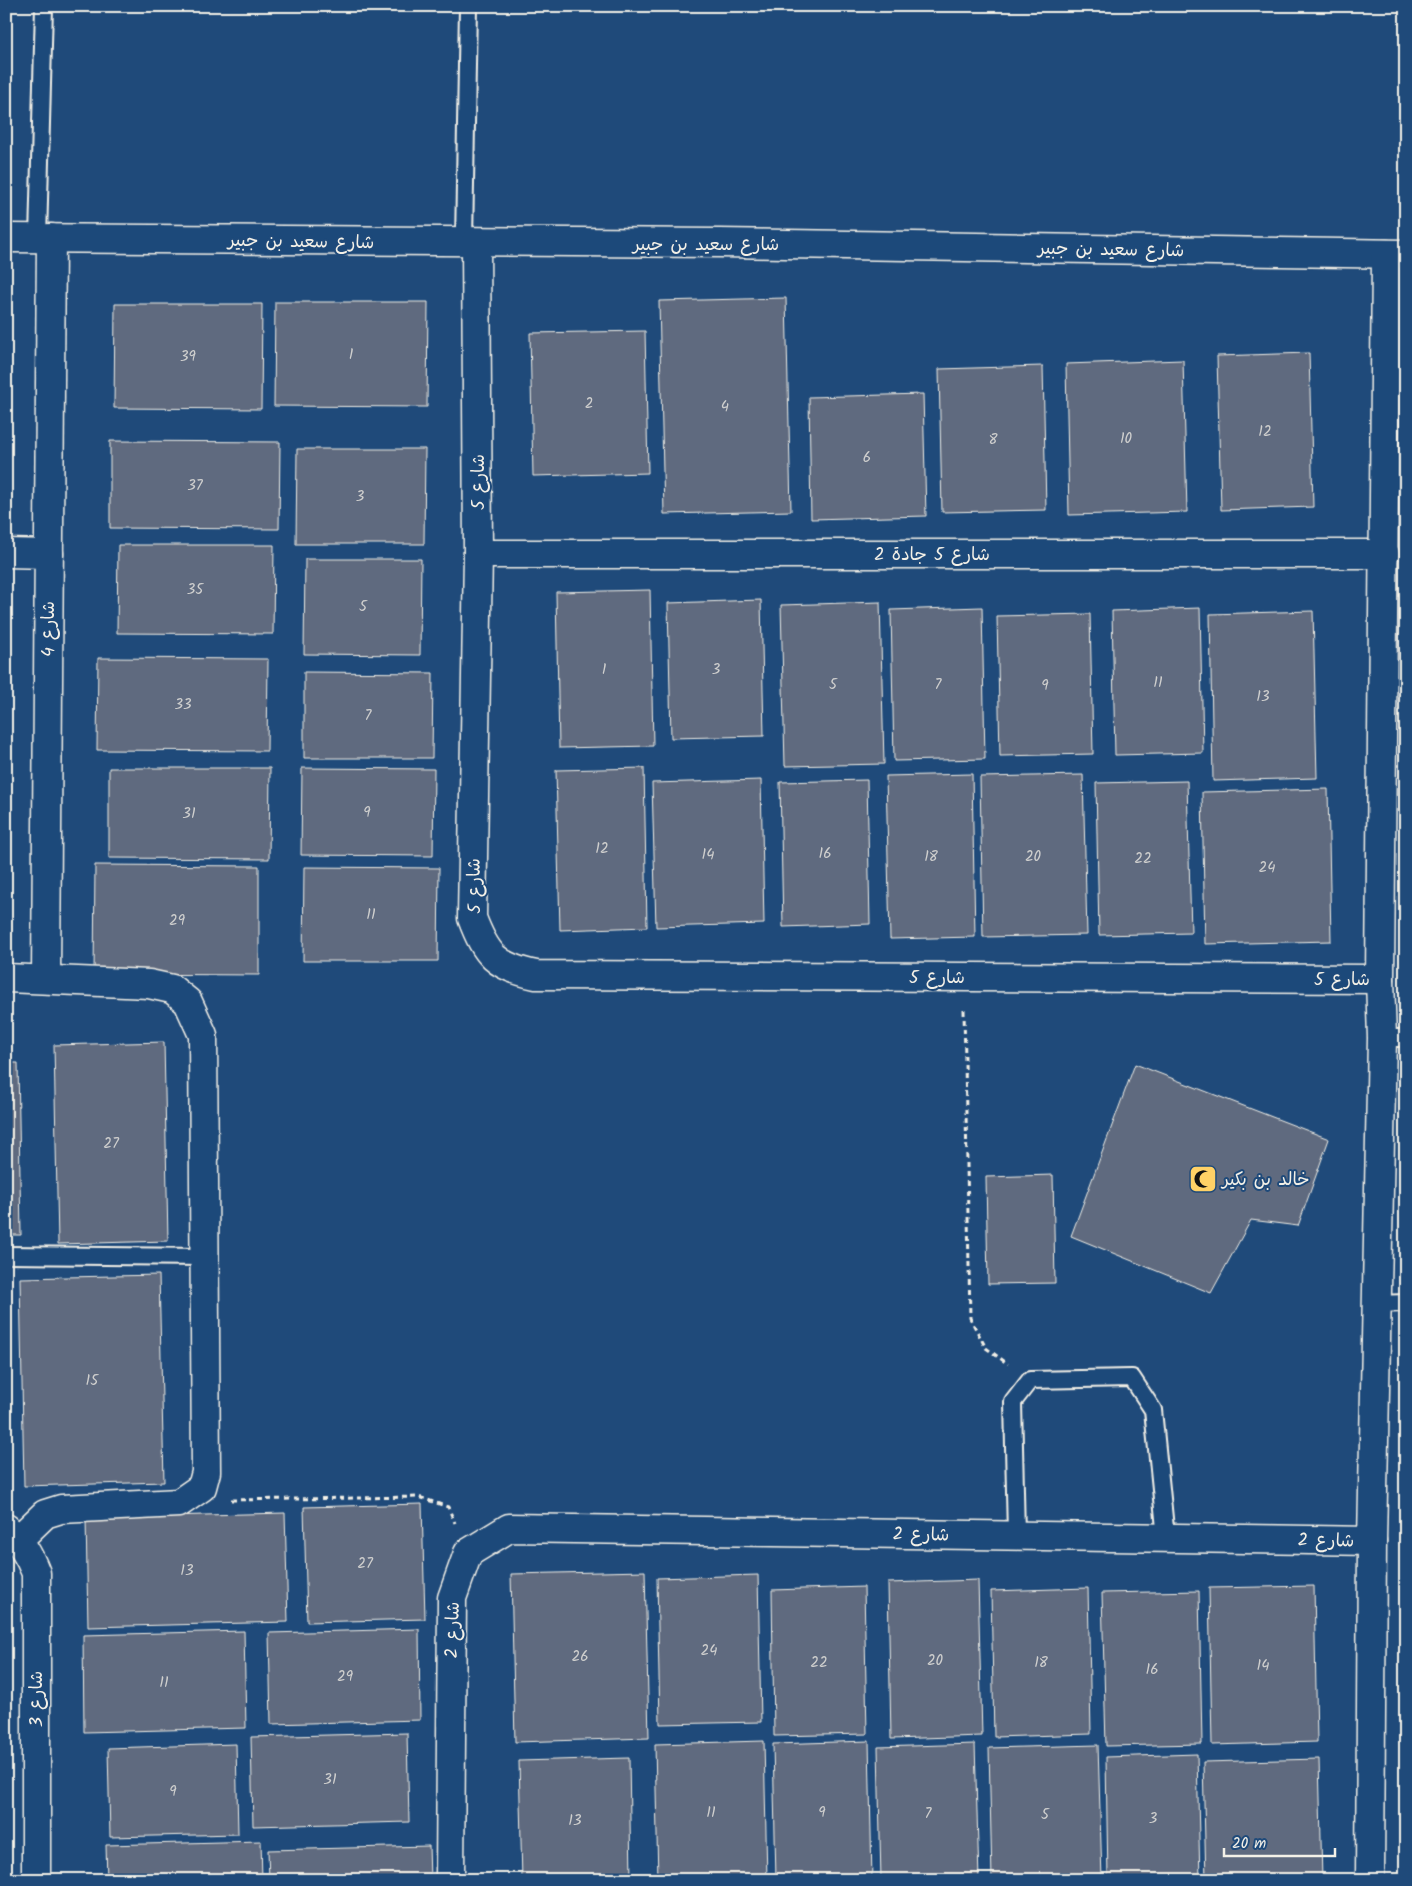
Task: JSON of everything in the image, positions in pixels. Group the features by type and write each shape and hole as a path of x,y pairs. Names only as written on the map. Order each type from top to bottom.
{"street":[{"name":"شارع سعيد بن جبير","path":"6,238 720,243 1396,254"},
{"name":"شارع 4","path":"45,238 49,554 46,979"},
{"name":"شارع 5","path":"470,242 478,554 472,918 481,943 496,960 512,970 536,975 1380,980 1385,554 1396,254"},
{"path":"6,553 49,554"},
{"name":"شارع 5 جادة 2","path":"478,554 1385,554"},
{"path":"6,978 149,984 172,989 188,1002 196,1015 203,1035 206,1472 202,1487 179,1502 60,1509 45,1514 12,1534"},
{"path":"1372,1541 1377,1304 1394,1038 1380,980"},
{"name":"شارع 2","path":"450,1880 452,1598 468,1553 510,1528 1372,1541 1370,1880"},
{"name":"شارع 3","path":"12,1534 30,1556 36,1574 36,1880"}],"lane":[{"path":"44,6 45,238"},
{"path":"468,6 470,242"},
{"path":"6,1255 205,1257"},
{"path":"1377,1304 1406,1303"},
{"path":"1016,1536 1013,1402 1030,1380 1132,1378 1153,1410 1166,1538"}],"path":[{"path":"964,977 970,1318 986,1348 1030,1380"},
{"path":"202,1487 222,1500 418,1496 448,1507 468,1553"}],"building":[{"path":"786,298 791,511 664,514 659,301"},
{"path":"275,302 428,302 427,407 274,406"},
{"path":"115,304 262,304 261,409 114,408"},
{"path":"645,331 648,473 533,476 530,333"},
{"path":"1309,353 1313,507 1221,510 1217,356"},
{"path":"1183,360 1187,512 1069,515 1066,364"},
{"path":"1043,366 1046,510 942,512 939,369"},
{"path":"923,394 926,516 811,519 809,397"},
{"path":"110,441 280,442 279,529 110,528"},
{"path":"297,449 425,449 424,544 296,544"},
{"path":"118,545 274,545 273,634 117,633"},
{"path":"305,559 421,559 420,655 304,654"},
{"path":"650,590 653,746 559,748 556,592"},
{"path":"761,600 764,736 671,738 668,603"},
{"path":"880,602 884,764 785,766 781,605"},
{"path":"982,607 985,759 894,761 891,610"},
{"path":"1200,608 1203,753 1115,755 1112,611"},
{"path":"1313,611 1317,778 1213,781 1210,614"},
{"path":"1090,614 1093,754 1000,756 997,616"},
{"path":"98,658 268,659 267,751 97,750"},
{"path":"304,672 433,673 432,758 304,758"},
{"path":"109,768 270,768 269,859 109,858"},
{"path":"302,768 434,769 433,856 301,855"},
{"path":"644,768 647,927 560,930 556,770"},
{"path":"972,774 975,937 890,939 886,776"},
{"path":"1083,775 1087,935 983,937 980,777"},
{"path":"761,780 764,924 656,927 652,783"},
{"path":"867,780 870,924 783,927 780,782"},
{"path":"1187,781 1191,933 1099,935 1096,783"},
{"path":"1328,789 1331,941 1205,944 1202,792"},
{"path":"95,865 259,866 259,975 94,974"},
{"path":"304,867 439,868 438,961 303,961"},
{"path":"164,1042 168,1241 58,1244 54,1045"},
{"path":"6,1063 18,1063 21,1235 6,1235"},
{"name":"خالد بن بكير","path":"1135,1064 1329,1139 1298,1226 1251,1220 1211,1293 1071,1236"},
{"path":"1053,1175 1055,1283 988,1284 986,1177"},
{"path":"159,1275 164,1482 24,1486 20,1278"},
{"path":"422,1504 425,1619 307,1622 304,1507"},
{"path":"285,1513 288,1622 88,1627 86,1518"},
{"path":"645,1571 649,1738 515,1742 511,1574"},
{"path":"758,1575 761,1722 660,1724 657,1578"},
{"path":"978,1580 982,1736 891,1739 888,1583"},
{"path":"1314,1586 1317,1742 1212,1745 1209,1588"},
{"path":"864,1587 867,1734 774,1736 772,1590"},
{"path":"1088,1588 1091,1734 994,1737 991,1591"},
{"path":"1199,1591 1202,1744 1106,1746 1102,1593"},
{"path":"419,1629 420,1720 271,1724 269,1633"},
{"path":"244,1631 246,1728 84,1732 83,1635"},
{"path":"407,1733 409,1822 253,1826 251,1737"},
{"path":"764,1741 767,1880 658,1880 655,1744"},
{"path":"869,1741 872,1880 776,1880 773,1744"},
{"path":"236,1744 238,1834 110,1837 108,1748"},
{"path":"975,1744 979,1880 881,1880 878,1747"},
{"path":"1098,1745 1102,1880 992,1880 989,1748"},
{"path":"1197,1754 1200,1880 1108,1880 1106,1757"},
{"path":"629,1758 631,1880 522,1880 519,1761"},
{"path":"1319,1759 1322,1880 1206,1880 1203,1762"},
{"path":"261,1841 262,1880 107,1880 106,1845"},
{"path":"429,1846 430,1880 269,1880 268,1850"}],"place":[{"name":"خالد بن بكير","path":"1203,1179"}]}
